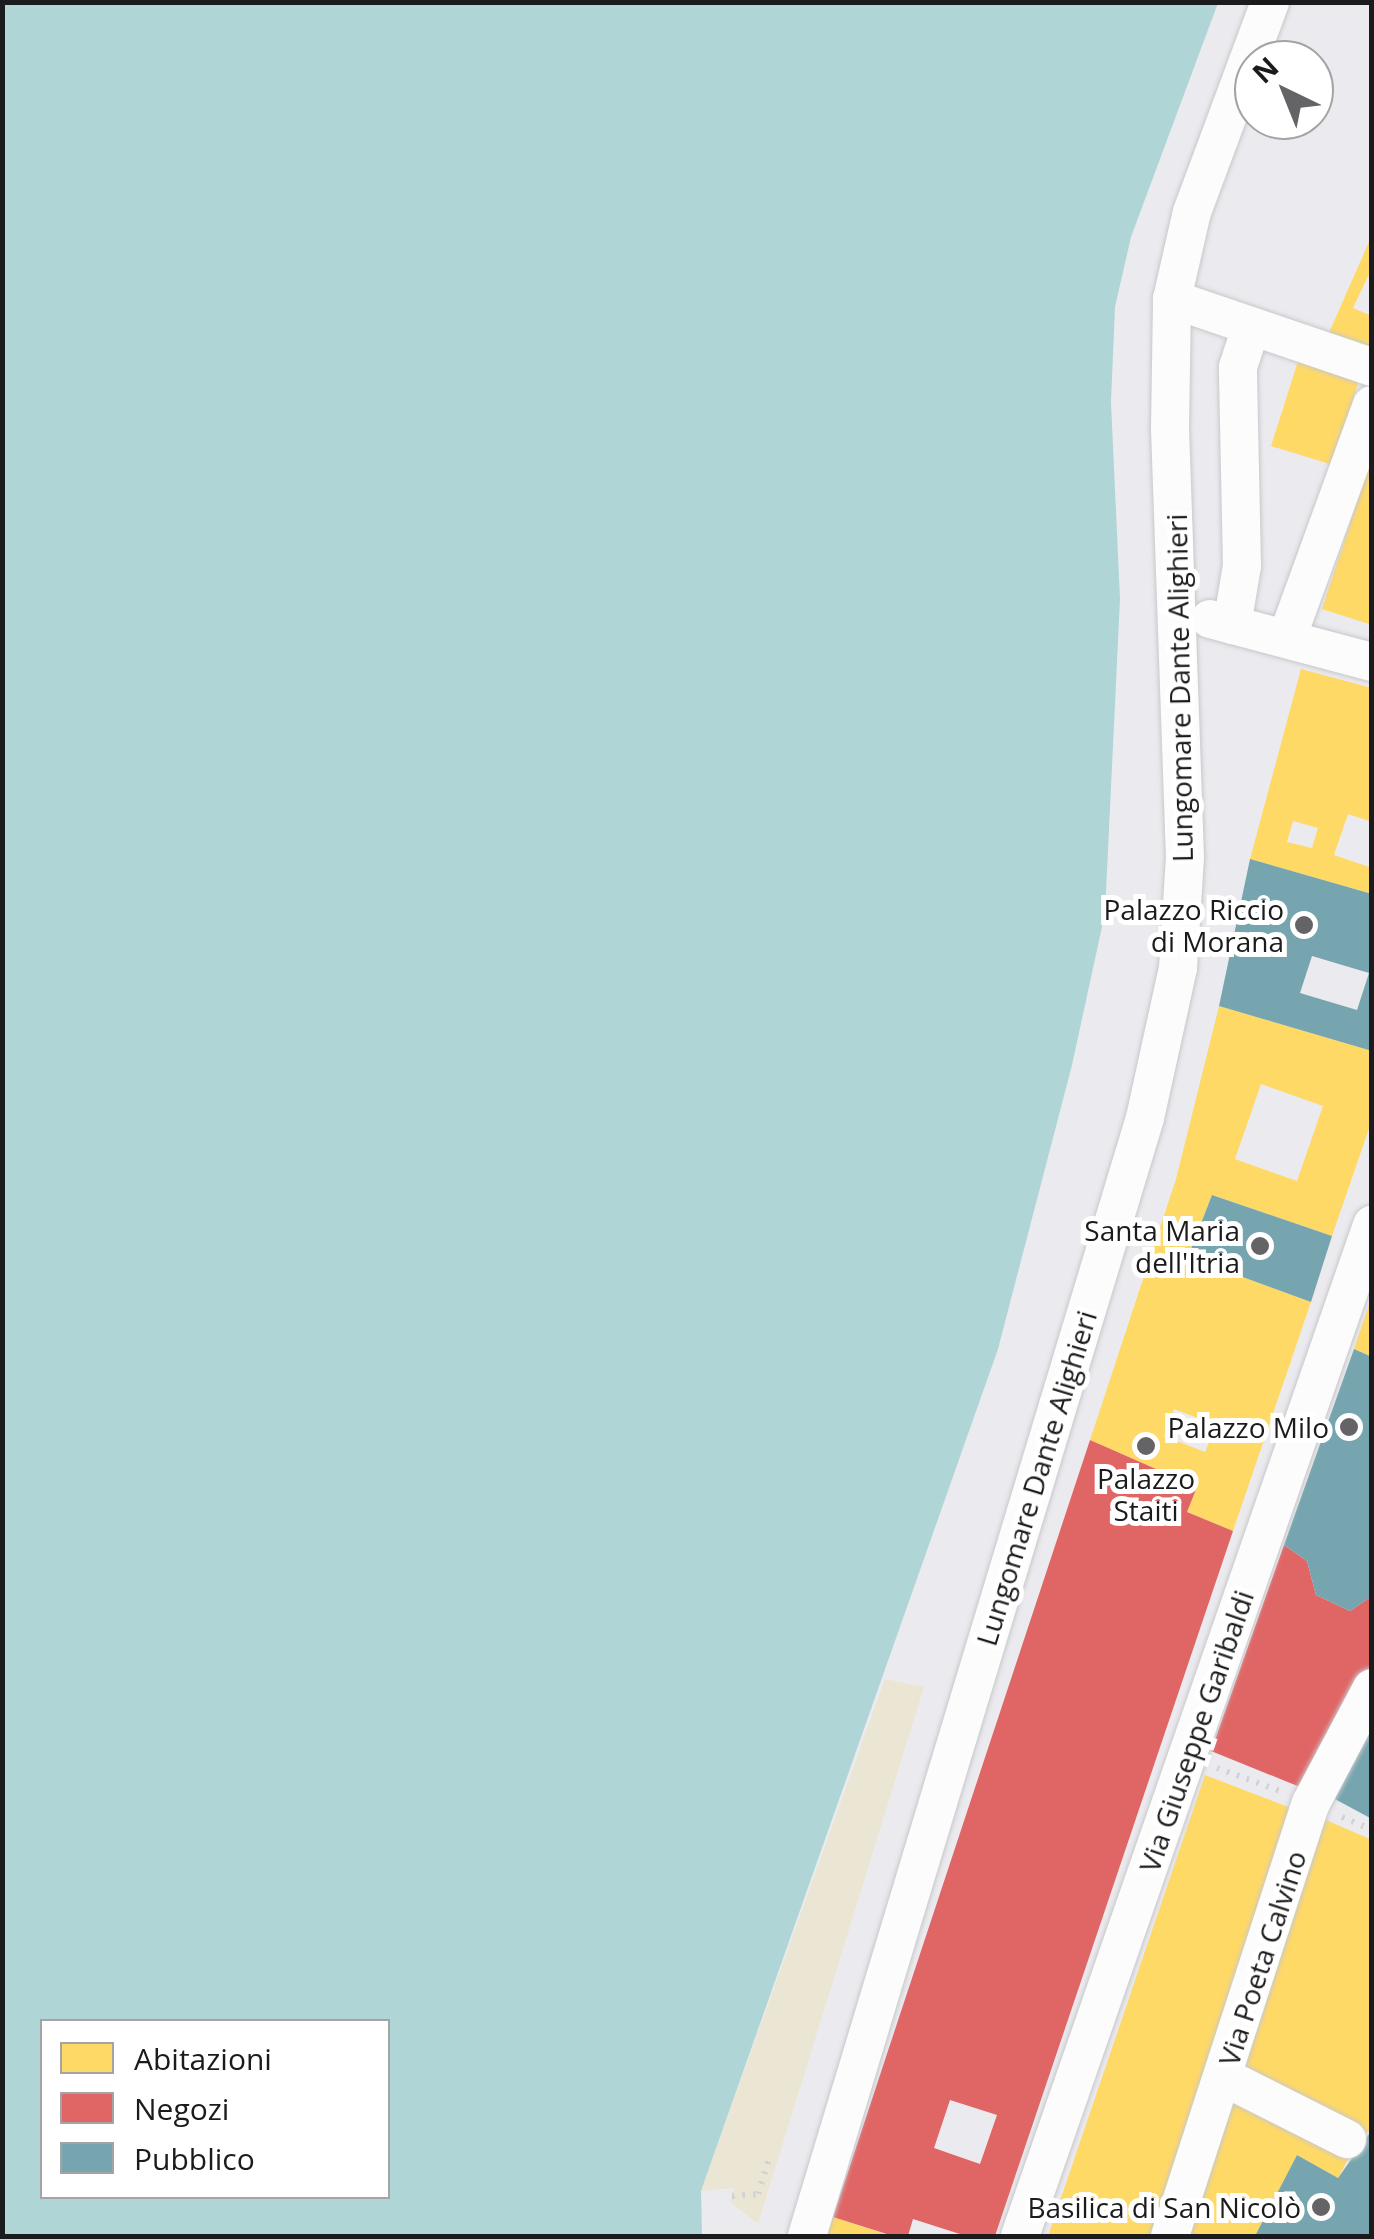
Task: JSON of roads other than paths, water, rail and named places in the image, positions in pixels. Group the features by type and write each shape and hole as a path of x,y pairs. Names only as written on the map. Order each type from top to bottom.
{"street":[{"name":"Lungomare Dante Alighieri","path":"807,2236 1145,1118 1178,968 1182,913 1181,611 1170,429 1172,300 1192,212 1270,2"},
{"path":"1172,300 1372,367"},
{"path":"1232,624 1242,566 1238,367 1252,327"},
{"path":"1287,638 1372,404"},
{"path":"1181,611 1372,662"},
{"name":"Via Giuseppe Garibaldi","path":"1020,2236 1372,1225"},
{"name":"Via Poeta Calvino","path":"1170,2236 1311,1802 1372,1688"},
{"path":"1224,2077 1347,2139"}],"water":[{"path":"3,2 1218,3 1131,237 1115,307 1111,402 1120,599 1105,913 1072,1065 998,1349 701,2191 702,2236 3,2236"}],"place":[{"name":"Palazzo Riccio di Morana","path":"1304,925"},
{"name":"Santa Maria dell'Itria","path":"1260,1246"},
{"name":"Palazzo Milo","path":"1349,1427"},
{"name":"Palazzo Staiti","path":"1146,1446"},
{"name":"Basilica di San Nicolò","path":"1321,2207"}]}
